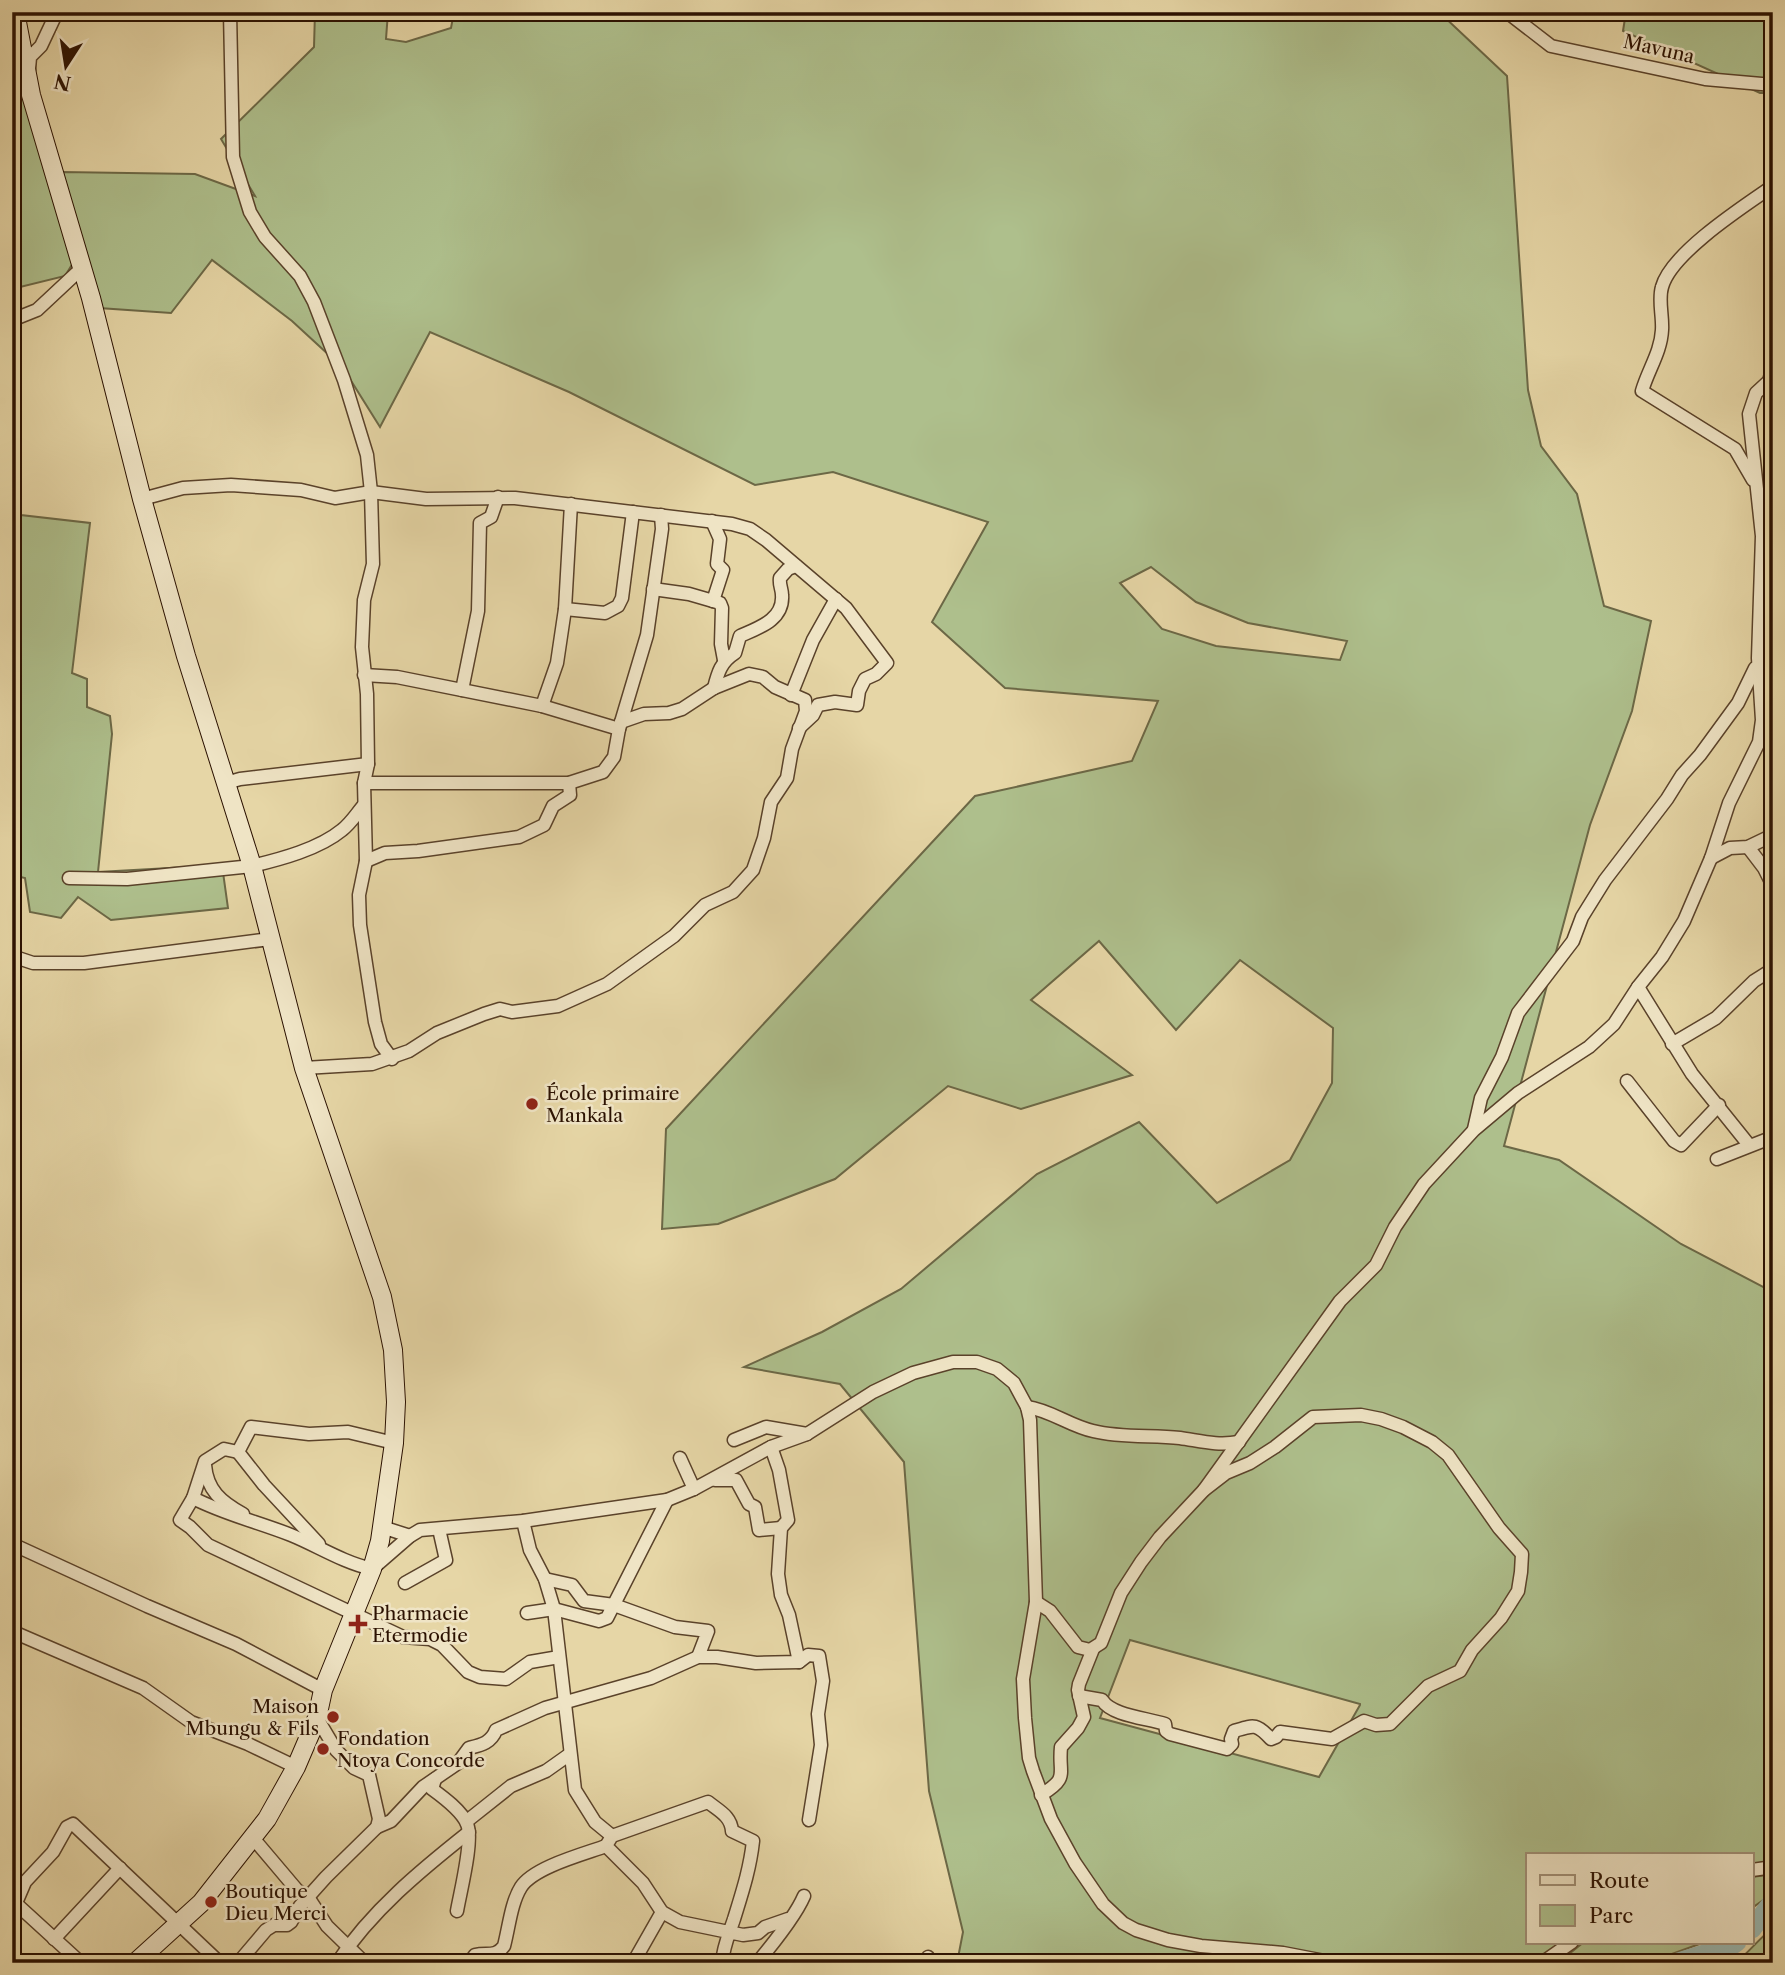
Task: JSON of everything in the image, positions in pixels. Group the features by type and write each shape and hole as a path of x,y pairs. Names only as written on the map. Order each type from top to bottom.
{"street":[{"path":"15,12 31,95 83,267 142,499 186,656 251,866 304,1068 382,1297 393,1350 396,1402 394,1443 382,1527 372,1569 323,1690 317,1718 296,1768 275,1807 211,1892 135,1963"},
{"path":"31,95 30,57 40,46 57,12"},
{"path":"230,12 233,157 250,212 265,237 300,276 314,302 344,380 367,455 373,564 364,600 362,647 367,694 368,764 364,783 366,861 359,895 360,925 374,1022 381,1044 392,1059"},
{"name":"Mavuna","path":"1507,12 1552,46 1705,79 1773,85"},
{"path":"1757,486 1735,449 1642,391 1657,357 1662,331 1661,289 1668,272 1713,228 1773,186"},
{"path":"12,320 37,310 83,267"},
{"path":"1773,313 1773,346"},
{"path":"1205,1490 1340,1301 1376,1265 1395,1227 1424,1184 1474,1130 1518,1093 1589,1047 1614,1024 1662,957 1684,920 1711,858 1729,803 1759,742 1762,720 1758,658 1762,536 1748,414 1756,393 1769,381 1773,367"},
{"path":"142,499 183,488 232,485 302,491 335,498 371,492 426,499 498,497 712,521 750,529 846,608 887,663 876,674 865,679 859,691 857,705 835,702 818,705 813,715 799,728"},
{"path":"462,690 478,611 480,523 491,517 498,497"},
{"path":"542,706 557,663 565,609 571,504"},
{"path":"565,609 605,613 618,606 622,598 634,512"},
{"path":"364,783 569,783 603,772 614,757 620,726 647,635 662,529 661,515"},
{"path":"712,521 720,539 717,564 723,570 713,601"},
{"path":"713,688 724,660 735,653 740,636 769,624 775,617 782,602 780,578 788,569 796,566"},
{"path":"653,589 689,594 720,603 720,645 724,660"},
{"path":"791,695 813,640 836,599"},
{"path":"1474,1130 1481,1098 1502,1057 1518,1013 1573,941 1582,917 1605,880 1738,703 1754,675 1758,658"},
{"path":"304,1068 372,1064 392,1059 437,1033 484,1014 500,1009 512,1012 558,1006 607,984 674,936 705,905 733,892 752,870 764,838 771,802 787,778 806,711 805,700 754,674 732,679 729,683 713,688 682,709 669,713 644,714 620,726 542,706 397,677 364,675"},
{"path":"226,783 240,779 368,764"},
{"path":"366,861 385,853 519,837 544,825 553,806 570,795 569,783"},
{"path":"68,878 127,879 251,866 322,842 342,830 364,805"},
{"path":"1711,858 1730,848 1748,847 1773,835"},
{"path":"1748,847 1764,867 1773,886"},
{"path":"12,956 33,963 84,964 270,939"},
{"path":"1672,1045 1716,1018 1754,981 1773,969"},
{"path":"1638,987 1692,1074 1749,1145"},
{"path":"1627,1081 1674,1141 1681,1145 1719,1105"},
{"path":"1717,1159 1773,1136"},
{"path":"372,1569 420,1530 523,1521 667,1500 694,1489 771,1447 807,1434 883,1387 913,1373 953,1362 977,1363 997,1370 1014,1383 1027,1407 1030,1420 1036,1602 1023,1679 1029,1758 1041,1796 1075,1863 1095,1895 1123,1923 1136,1930 1201,1946 1283,1953 1335,1963"},
{"path":"1027,1407 1036,1408 1064,1422 1093,1431 1140,1437 1179,1438 1222,1445 1238,1442"},
{"path":"1041,1796 1058,1785 1062,1779 1061,1747 1079,1728 1084,1717 1079,1696 1079,1684 1093,1649 1105,1638 1121,1593 1141,1562 1160,1537 1205,1490 1226,1473 1251,1463 1275,1447 1313,1417 1361,1415 1381,1419 1432,1442 1448,1455 1499,1528 1522,1554 1517,1591 1501,1618 1472,1650 1460,1671 1428,1686 1390,1724 1376,1725 1364,1721 1332,1739 1280,1732 1271,1739 1259,1727 1252,1726 1234,1731 1230,1748 1222,1749 1170,1734 1166,1731 1167,1725 1128,1716 1106,1707 1102,1700 1079,1696"},
{"path":"238,1452 251,1427 309,1434 348,1432 394,1443"},
{"path":"734,1440 766,1427 807,1434"},
{"path":"771,1447 779,1470 788,1520 781,1528 779,1584 799,1662"},
{"path":"324,1550 264,1485 238,1452 224,1450 205,1461 193,1498 180,1521 208,1545 403,1637 430,1639 442,1645 468,1672 481,1677 506,1679 530,1662 559,1657"},
{"path":"680,1458 694,1489"},
{"path":"205,1461 207,1481 216,1494 234,1509 265,1526"},
{"path":"710,1480 736,1480 749,1504 755,1507 759,1530 781,1528"},
{"path":"193,1498 220,1512 265,1526 345,1561 372,1569"},
{"path":"527,1613 554,1609 599,1621 607,1618 667,1500"},
{"path":"523,1521 530,1550 545,1579 554,1609 577,1794 595,1822 662,1912 688,1924 743,1935 758,1933 765,1927 788,1920"},
{"path":"382,1527 410,1536"},
{"path":"405,1583 446,1560 439,1529"},
{"path":"12,1544 236,1644 323,1690"},
{"path":"545,1579 572,1585 584,1601 614,1605 675,1626 708,1631 698,1657"},
{"path":"1036,1602 1050,1611 1077,1647 1093,1649"},
{"path":"12,1628 18,1634 143,1688 191,1722 248,1744 296,1768"},
{"path":"239,1963 266,1930 291,1922 326,1877 377,1827 391,1821 418,1791 458,1763 468,1748 483,1745 493,1737 496,1730 545,1708 651,1678 698,1657 756,1663 799,1662 808,1655 819,1656 823,1681 818,1714 821,1745 809,1820"},
{"path":"317,1718 335,1749 354,1768 369,1775 379,1819 377,1827"},
{"path":"337,1963 375,1914 511,1786 546,1771 570,1754"},
{"path":"435,1779 432,1789 468,1826"},
{"path":"469,1963 475,1955 496,1954 504,1946 517,1896 527,1880 537,1872 708,1802 727,1817 732,1831 753,1841 750,1868 723,1949 722,1963"},
{"path":"81,1963 14,1901 22,1886 48,1858 69,1824 78,1827 220,1963"},
{"path":"457,1911 468,1826"},
{"path":"253,1838 297,1890 308,1897 327,1926 365,1963"},
{"path":"1754,1870 1773,1867"},
{"path":"54,1939 120,1868"},
{"path":"757,1963 797,1911 804,1896"},
{"path":"633,1963 662,1912"},
{"path":"1542,1963 1569,1944"}],"green space":[{"path":"315,12 388,12 386,39 406,42 451,28 454,12 1439,12 1507,76 1528,390 1541,446 1577,494 1604,606 1651,621 1632,711 1590,825 1504,1146 1559,1160 1681,1244 1773,1292 1773,1863 1754,1867 1754,1853 1526,1853 1526,1944 1558,1944 1553,1948 1564,1958 1582,1944 1699,1944 1647,1963 957,1963 963,1932 929,1791 904,1462 840,1384 744,1367 822,1332 901,1289 1037,1174 1139,1122 1217,1203 1290,1160 1332,1083 1333,1028 1240,960 1176,1030 1099,941 1031,1000 1132,1075 1021,1109 948,1086 835,1179 718,1224 662,1229 666,1129 975,796 1132,761 1158,701 1005,688 932,622 988,522 833,472 755,485 569,392 430,332 380,427 343,368 292,321 212,260 171,313 99,308 62,172 195,174 255,196 221,139 314,47","holes":["1151,567 1196,602 1248,623 1347,641 1340,660 1216,646 1162,629 1120,583","1130,1640 1360,1704 1319,1777 1100,1718"]},
{"path":"1626,12 1773,12 1773,93 1760,93 1623,31"},
{"path":"26,85 76,258 65,276 12,289 12,89"},
{"path":"12,473 21,515 90,523 72,673 87,679 87,707 110,716 112,734 98,872 222,865 228,908 111,920 78,897 61,918 30,912 25,878 12,875"},
{"path":"1773,1874 1773,1893 1754,1907 1754,1877"},
{"path":"1773,1928 1773,1963 1735,1963 1745,1955"}],"waterway":[{"path":"1754,1926 1773,1901"},
{"path":"1675,1963 1734,1944"}],"place":[{"name":"École primaire Mankala","path":"532,1104"},
{"name":"Pharmacie Etermodie","path":"358,1624"},
{"name":"Maison Mbungu & Fils","path":"333,1717"},
{"name":"Fondation Ntoya Concorde","path":"323,1749"},
{"name":"Boutique Dieu Merci","path":"211,1902"}]}
